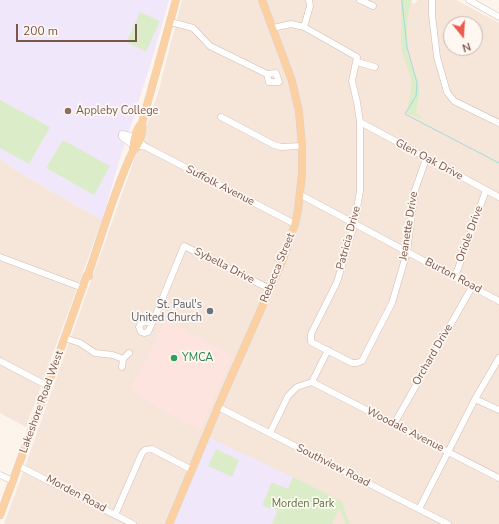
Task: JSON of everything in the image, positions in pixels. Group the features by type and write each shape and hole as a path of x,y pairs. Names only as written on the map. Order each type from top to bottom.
{"main road":[{"name":"Lakeshore Road West","path":"0,515 89,272 123,173 135,144 139,125 142,122 176,0"},
{"name":"Rebecca Street","path":"169,524 218,407 282,262 295,224 301,195 302,146 299,112 292,81 262,0"}],"street":[{"path":"304,27 310,6 309,0"},
{"path":"360,0 373,6"},
{"path":"432,0 432,15 438,57 447,92 454,102 498,120"},
{"path":"469,0 499,17"},
{"path":"171,22 193,28 210,46 267,74"},
{"path":"273,28 291,24 304,27 357,57 357,62 375,66"},
{"name":"Patricia Drive","path":"328,350 311,342 311,334 337,282 354,225 360,191 360,122 358,102 352,81 357,62"},
{"path":"221,117 281,147 302,146"},
{"name":"Glen Oak Drive","path":"360,122 426,159 499,197"},
{"name":"Suffolk Avenue","path":"135,144 146,147 295,224"},
{"name":"Jeanette Drive","path":"328,350 352,363 362,361 392,303 407,252 415,190 426,159"},
{"name":"Oriole Drive","path":"455,277 486,190"},
{"name":"Burton Road","path":"301,195 354,225 499,301"},
{"name":"Sybella Drive","path":"154,318 184,246 270,289"},
{"path":"0,257 83,288"},
{"name":"Orchard Drive","path":"394,424 472,287"},
{"path":"65,338 80,343 95,353 123,359"},
{"path":"270,433 288,396 297,387 312,382 328,350"},
{"path":"122,367 123,359 129,353"},
{"path":"419,509 475,399 499,358"},
{"path":"0,361 48,386"},
{"name":"Woodale Avenue","path":"312,382 499,478"},
{"path":"475,399 499,410"},
{"name":"Southview Road","path":"218,407 448,524"},
{"path":"114,515 142,453 145,450 152,449 192,470"},
{"name":"Morden Road","path":"19,466 74,492 133,524"},
{"path":"0,475 13,481"}],"shaded area":[{"name":"Appleby College","path":"0,0 169,0 102,220 25,176 0,159"},
{"path":"182,0 408,0 414,4 418,0 456,0 499,23 499,524 4,524 158,93"},
{"path":"0,159 25,176 102,220 26,427 0,413"},
{"path":"166,320 233,356 200,431 129,391"},
{"path":"210,438 293,477 272,524 174,524"}],"green space":[{"path":"401,0 412,0 407,29 407,46 409,59 419,86 416,113 422,117 421,119 407,113 412,83 401,48"},
{"path":"140,12 160,21 147,50 145,51 128,43 127,41"},
{"path":"0,100 50,127 29,164 0,148"},
{"path":"63,140 110,166 94,195 46,168"},
{"path":"216,449 239,460 232,477 208,466"},
{"name":"Morden Park","path":"293,477 341,501 350,524 346,524 339,508 332,524 272,524 278,510 262,506 271,484 273,483 288,489"}],"waterway":[{"path":"401,0 407,47 417,83 416,96 405,114 499,163"}],"place":[{"name":"Appleby College","path":"68,111"},
{"name":"St. Paul's United Church","path":"210,311"},
{"name":"YMCA","path":"174,358"}]}
